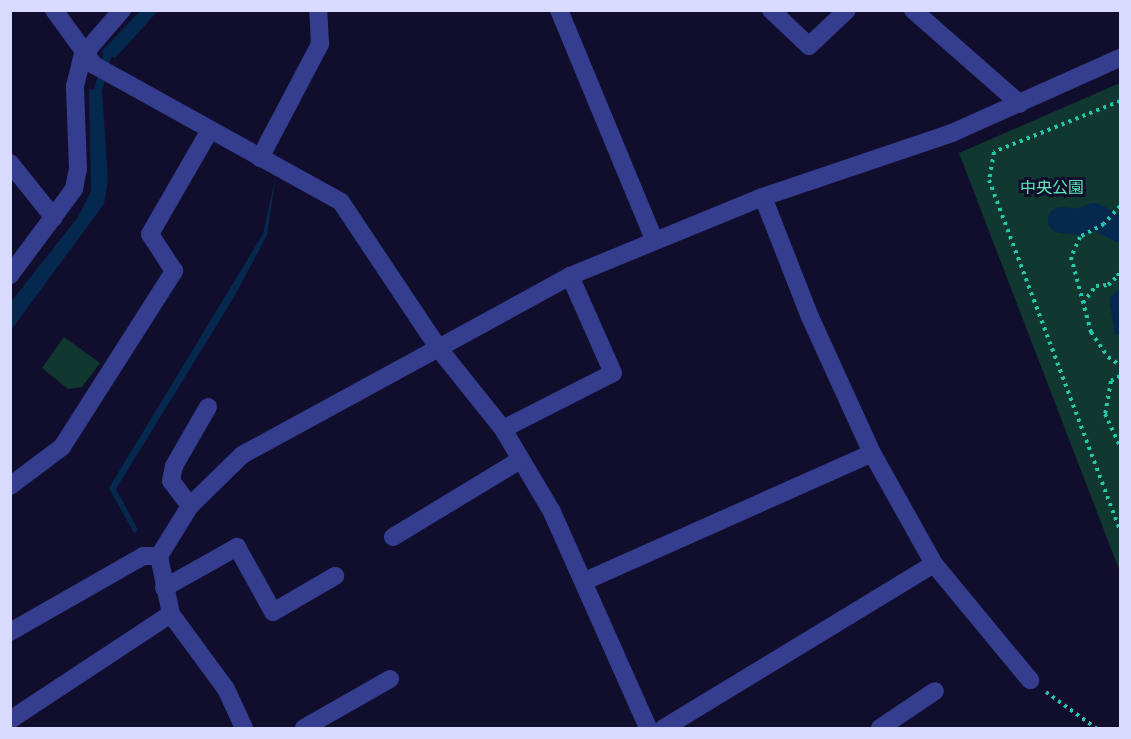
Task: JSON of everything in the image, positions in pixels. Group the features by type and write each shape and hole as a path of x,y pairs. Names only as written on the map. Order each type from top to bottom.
{"street":[{"path":"54,10 88,60 208,132 341,202 439,349 503,429 585,581 613,656 648,729"},
{"path":"10,275 74,189 78,169 75,86 88,60 122,10"},
{"path":"260,158 320,44 318,10"},
{"path":"559,10 654,239"},
{"path":"771,10 809,46 847,10"},
{"path":"913,10 1020,104"},
{"path":"244,729 226,689 171,614 159,556 190,506 242,455 570,276 654,239 764,197 952,133 1120,58"},
{"path":"10,486 62,447 174,271 150,234 208,132"},
{"path":"10,163 54,218"},
{"path":"764,197 810,317 872,453 934,564 1030,680"},
{"path":"503,429 613,373 570,276"},
{"path":"190,506 171,481 174,466 208,407"},
{"path":"585,581 872,453"},
{"path":"393,537 520,460"},
{"path":"164,588 237,547 273,612 335,576"},
{"path":"10,632 143,556 159,556"},
{"path":"664,729 934,564"},
{"path":"10,720 171,614"},
{"path":"304,729 390,679"},
{"path":"880,729 936,691"}],"path":[{"path":"1120,101 994,152 989,180 1120,530"},
{"path":"1120,206 1104,224 1080,237 1071,257 1091,332 1108,357 1120,365"},
{"path":"1083,303 1096,286 1108,285 1118,276 1120,268"},
{"path":"1120,375 1111,381 1105,414 1120,446"},
{"path":"1030,680 1096,729"}],"green space":[{"name":"中央公園","path":"1120,83 1120,572 959,153"},
{"path":"64,337 100,363 82,387 68,389 42,368"}],"water":[{"path":"141,10 158,11 115,58 101,52"},
{"path":"89,89 102,91 108,180 104,204 11,330 11,302 78,217 91,191"},
{"path":"276,175 267,235 234,297 116,489 138,530 134,533 109,488 263,234"},
{"path":"1120,289 1120,334 1115,335 1109,298"}],"waterway":[{"path":"96,99 107,56 113,49"},
{"path":"1061,220 1080,222 1094,216 1120,229"}]}
